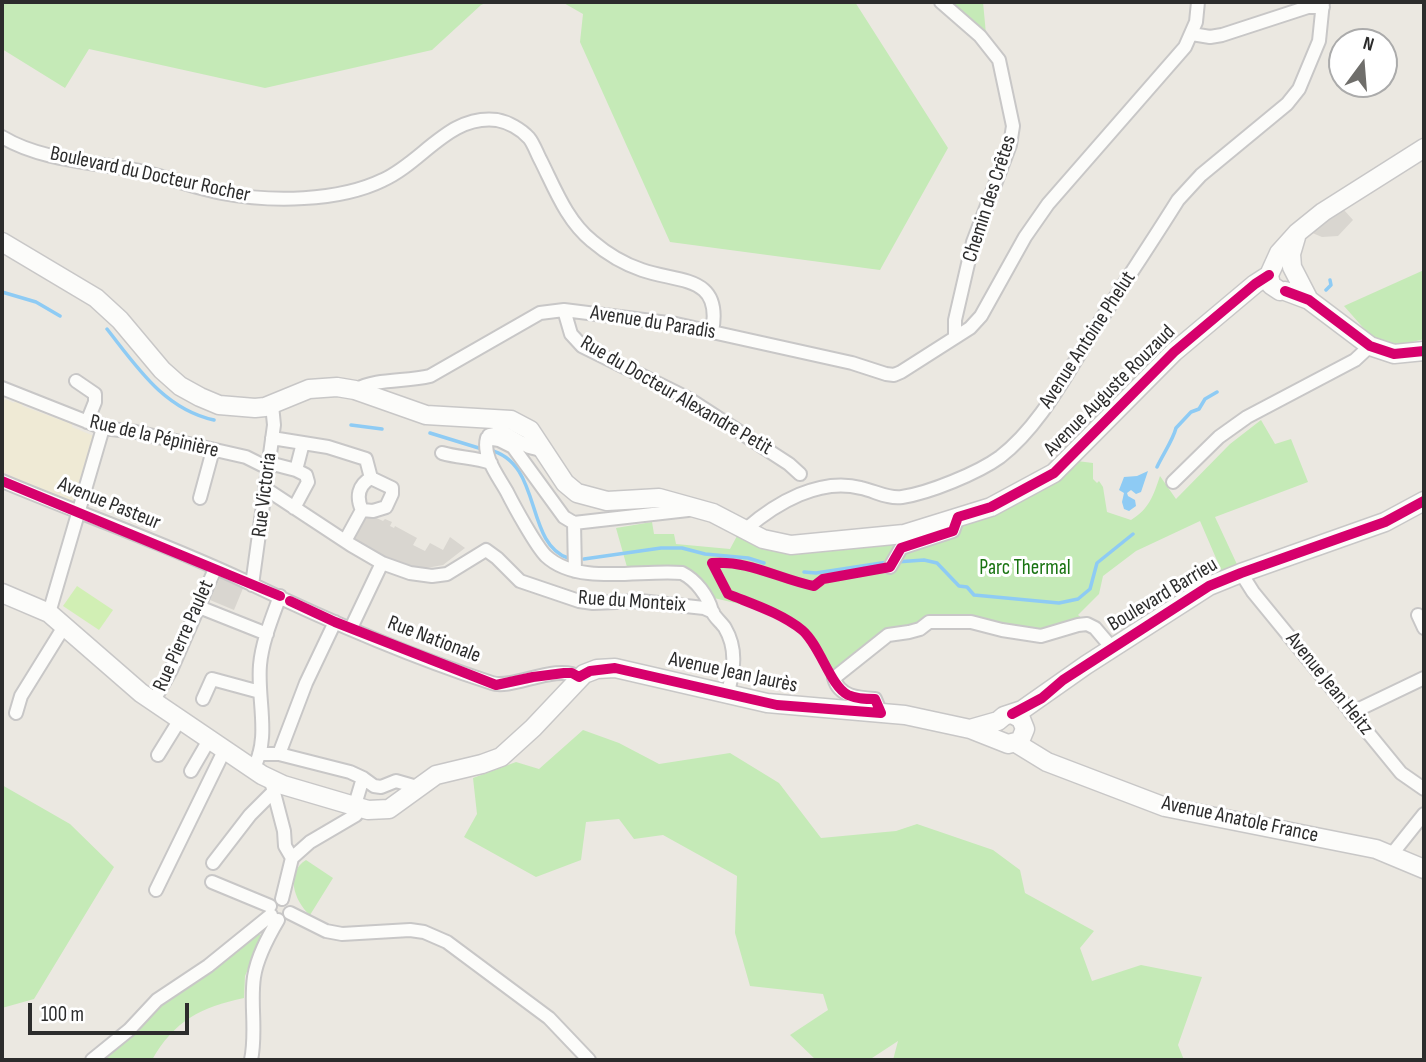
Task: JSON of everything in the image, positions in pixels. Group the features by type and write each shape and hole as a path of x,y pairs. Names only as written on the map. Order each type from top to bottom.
{"main road":[{"path":"1424,148 1338,203 1297,233 1279,253 1283,278 1297,298 1309,300 1370,346 1394,354 1424,351"},
{"path":"2,242 96,298 180,386 219,405 255,408 272,405"},
{"name":"Avenue Auguste Rouzaud","path":"272,405 309,389 337,387 355,390 426,415 511,421 530,430 565,483 577,493 590,498 607,501 659,498 702,509 746,529 762,540 779,545 884,537 991,507 1054,473 1076,454 1174,352 1242,295 1283,278"},
{"name":"Boulevard Barrieu","path":"1013,729 1063,680 1209,586 1385,523 1424,501"},
{"path":"2,593 49,613 179,721 224,751 256,762 273,786 377,811 389,809 443,771 482,764 501,757 533,728 579,677"},
{"name":"Avenue Jean Jaurès","path":"579,677 590,671 615,668 777,705 881,712 970,729 1013,729"},
{"name":"Avenue Anatole France","path":"1013,729 1058,765 1165,807 1340,840 1392,854 1424,869"}],"street":[{"name":"Chemin des Crêtes","path":"941,2 980,36 999,60 1013,126 1010,145 973,242 955,320 955,337"},
{"path":"955,337 981,316 1025,237 1048,204 1185,47 1192,34 1198,2"},
{"path":"1192,34 1210,37 1222,35 1323,4"},
{"name":"Avenue Antoine Phelut","path":"746,529 761,516 812,490 850,486 900,498 951,482 982,468 1000,456 1040,414 1178,200 1200,176 1287,104 1299,89 1319,41 1323,4"},
{"name":"Boulevard du Docteur Rocher","path":"2,137 13,144 52,156 150,173 222,192 265,198 352,192 385,180 462,123 498,120 512,124 529,138 556,193 570,216 590,240 610,255 642,270 694,283 705,291 713,302 715,313 712,332"},
{"name":"Avenue du Paradis","path":"355,390 367,383 430,376 540,313 564,310 677,324 894,375 955,337"},
{"name":"Rue du Docteur Alexandre Petit","path":"564,310 571,334 582,346 689,399 789,464 800,474"},
{"path":"1173,482 1219,437 1247,417 1358,358 1370,346"},
{"path":"76,382 95,394 95,402 87,422"},
{"name":"Rue de la Pépinière","path":"2,388 103,428 136,432 296,470"},
{"name":"Rue Victoria","path":"252,585 274,425 272,405"},
{"path":"49,613 103,428"},
{"path":"545,451 529,447 503,432 491,433 487,450 546,555 561,565 576,561 612,575 629,572 682,573 687,576 712,603 712,612 729,635 733,650 733,668 728,694"},
{"path":"272,438 328,447 366,459 371,478 392,488 393,494 386,507 373,511 362,510"},
{"path":"442,453 475,457 499,440 513,447 564,517 574,523 702,509"},
{"path":"294,508 308,482 306,475 296,470 303,443"},
{"path":"200,498 213,450"},
{"path":"362,510 358,500 359,493 365,481 371,478"},
{"name":"Avenue Pasteur","path":"2,481 252,585"},
{"path":"266,489 383,563 351,628"},
{"path":"345,541 362,510"},
{"path":"890,567 901,548 953,531 958,517"},
{"path":"574,523 576,561"},
{"name":"Rue du Monteix","path":"383,563 411,573 447,574 486,550 520,582 552,593 593,603 640,601 704,608 712,612"},
{"name":"Rue Pierre Paulet","path":"153,702 171,670 215,569"},
{"name":"Avenue Jean Heitz","path":"1241,573 1253,592 1401,773 1424,789"},
{"name":"Rue Nationale","path":"252,585 335,622 496,685 564,673 579,677"},
{"path":"280,596 260,664 263,724 256,762 279,754 363,778 374,786 381,787 396,781 417,787"},
{"path":"199,607 267,634"},
{"path":"1418,615 1424,628"},
{"path":"279,754 306,683 335,622"},
{"path":"881,712 875,699 857,698 845,693 835,683 834,678 888,635 920,629 929,622 971,622 1041,636 1087,624 1095,628 1112,648"},
{"path":"16,713 21,696 65,625"},
{"path":"1351,713 1424,678"},
{"path":"203,699 212,679 260,692"},
{"path":"158,755 179,721"},
{"path":"191,771 209,740"},
{"path":"156,890 224,751"},
{"path":"251,1060 254,1042 254,975 278,911 292,858 310,842 356,815 363,778"},
{"path":"273,786 285,846 292,858"},
{"path":"214,863 273,786"},
{"path":"1392,854 1424,814"},
{"path":"212,882 326,931 342,934 410,930 424,932 447,942 549,1018 589,1060"},
{"path":"92,1060 129,1030 157,1000 208,966 278,911"}],"shaded area":[{"path":"1344,210 1353,220 1338,236 1322,237 1310,232"},
{"path":"5,399 14,403 16,399 23,402 22,406 72,424 72,427 94,436 76,500 71,502 2,472 2,406"},
{"path":"368,514 392,522 390,526 417,538 413,545 425,551 430,543 443,550 450,537 465,548 443,565 421,569 401,566 355,542 353,537 364,516"},
{"path":"221,576 244,586 234,610 210,600"}],"green space":[{"path":"2,2 488,2 481,5 432,50 265,88 89,49 65,88 2,49"},
{"path":"562,2 855,2 948,148 880,270 670,242 580,42 583,14"},
{"path":"946,2 983,2 986,34"},
{"path":"1424,270 1424,339 1393,347 1374,340 1344,306"},
{"name":"Parc Thermal","path":"1261,420 1275,444 1291,439 1308,482 1215,517 1241,573 1225,579 1200,521 1136,551 1103,576 1099,594 1078,615 1117,645 1109,650 1083,628 1038,639 970,626 931,628 917,636 888,638 829,679 804,638 788,624 756,608 714,598 694,577 670,568 627,567 616,528 652,522 654,534 674,534 676,544 730,549 737,536 763,549 787,554 897,543 1077,461 1093,463 1093,479 1097,483 1099,481 1103,487 1107,512 1131,520 1147,506 1160,476 1176,499 1230,444"},
{"path":"77,586 113,610 99,630 63,606"},
{"path":"583,730 619,743 659,764 730,753 779,783 821,838 896,831 917,824 993,850 1020,870 1025,893 1094,931 1080,948 1092,981 1141,965 1202,977 1178,1045 1184,1060 893,1060 898,1041 869,1060 816,1060 790,1035 828,1010 823,994 750,986 735,933 737,876 663,835 634,839 619,819 586,822 581,860 536,877 464,837 477,814 473,778 516,762 539,769"},
{"path":"2,785 70,824 114,867 34,999 2,1008"},
{"path":"306,860 333,878 310,915 296,895 294,887 296,872"},
{"path":"255,932 263,936 245,976 244,998 215,1006 190,1018 170,1035 152,1060 98,1060 154,1007"}],"water":[{"path":"1148,471 1141,492 1136,494 1131,490 1127,493 1135,500 1136,506 1129,511 1124,509 1124,493 1119,490 1124,477 1137,476"}],"waterway":[{"path":"1326,290 1331,285 1330,280"},
{"path":"2,292 36,302 60,316"},
{"path":"107,329 153,385 180,406 214,420"},
{"path":"1157,467 1176,428 1191,412 1199,409 1205,399 1217,392"},
{"path":"351,425 382,429"},
{"path":"430,433 482,449"},
{"path":"489,450 506,457 518,470 545,536 554,550 568,558"},
{"path":"896,562 924,560 937,563 959,586 967,587 974,595 1059,603 1078,599 1090,589 1097,563 1133,534"},
{"path":"584,559 661,548 682,548 764,563"},
{"path":"804,572 816,573 888,562"}],"cycle path":[{"path":"881,713 875,699 855,697 842,690 802,630 776,614 728,594 712,563 739,564 814,586 823,579 890,567 901,548 953,531 958,517 991,507 1054,473 1174,352 1269,275"},
{"path":"1285,291 1309,300 1370,346 1394,354 1424,351"},
{"path":"2,481 280,596"},
{"path":"1012,714 1042,698 1063,680 1209,586 1385,522 1424,501"},
{"path":"290,601 335,622 496,685 564,673 579,677 590,671 615,668 777,705 881,713"}]}
